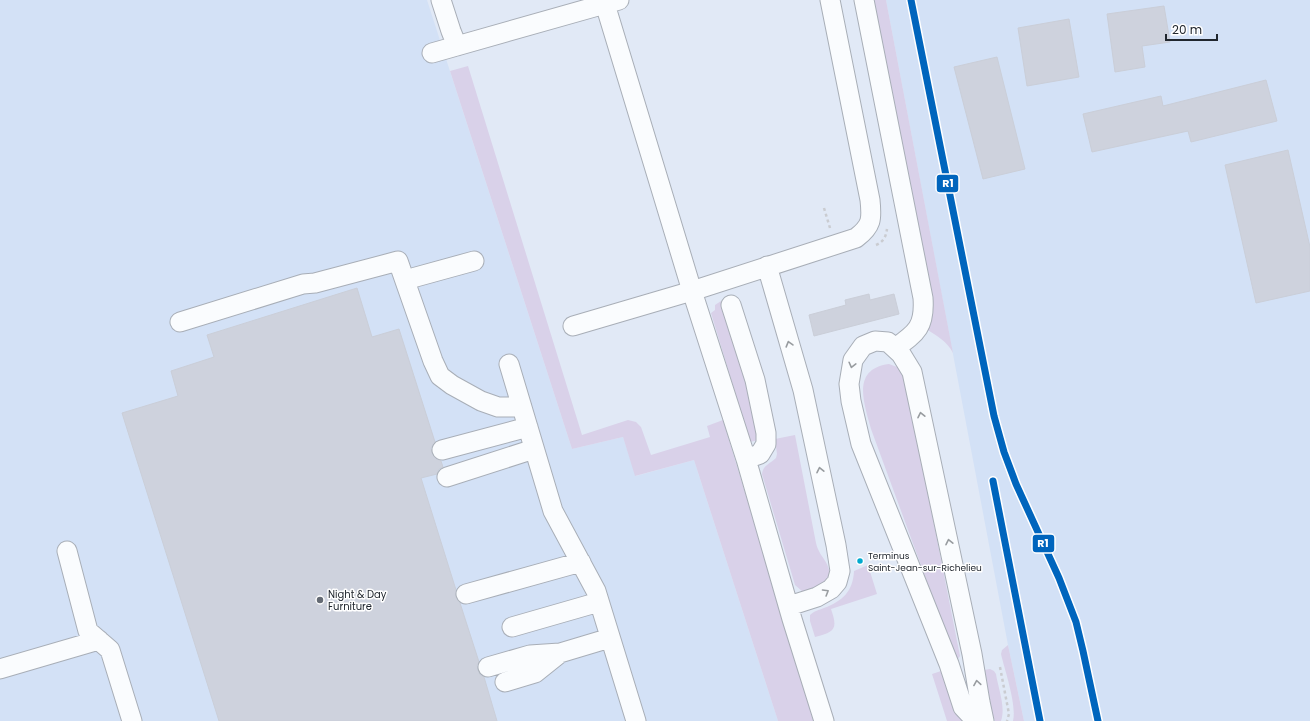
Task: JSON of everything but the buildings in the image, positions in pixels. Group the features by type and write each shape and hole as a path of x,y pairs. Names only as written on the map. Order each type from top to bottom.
{"lane":[{"path":"441,0 457,46"},
{"path":"573,326 692,291 856,238 864,232 870,223 872,214 870,200 830,0"},
{"path":"864,0 923,298 924,311 920,324 913,335 895,348"},
{"path":"432,53 612,2 692,291 746,459 824,721"},
{"path":"180,322 303,284 316,283 398,261 432,361 440,376 452,385 481,401 498,407 522,407"},
{"path":"405,280 474,261"},
{"path":"767,266 802,390 836,545 840,571 837,582 831,589 817,597 789,606"},
{"path":"731,305 756,380 766,433 766,444 760,454 746,459"},
{"path":"976,721 963,707 949,664 861,444 851,401 849,384 853,360 863,346 875,341 888,342 901,354 912,372 969,639 984,721"},
{"path":"509,364 553,511 596,591 610,638 631,720"},
{"path":"442,450 528,427"},
{"path":"447,477 534,449"},
{"path":"67,551 88,631 110,650 132,721"},
{"path":"466,594 581,562"},
{"path":"512,627 599,602"},
{"path":"488,668 530,655 560,653 610,638"},
{"path":"0,669 99,640"},
{"path":"505,682 535,673 560,653"}],"path":[{"path":"1000,667 1009,714 1007,721"}],"shaded area":[{"path":"0,0 427,0 572,449 623,437 636,476 694,460 778,721 0,721"},
{"path":"869,0 886,0 953,353 945,342 926,329"},
{"path":"886,0 1310,0 1310,721 1024,721 1008,645"},
{"path":"468,66 582,435 628,420 636,422 641,427 651,455 710,437 707,426 723,420 814,721 778,721 694,460 635,476 623,437 572,449 450,71"},
{"path":"721,301 746,383 759,440 750,442 711,313 715,310 715,305"},
{"path":"889,364 897,367 905,377 960,656 958,659 955,658 871,429 866,409 863,389 865,380 869,373 877,367"},
{"path":"795,435 817,548 828,566 830,576 824,587 803,592 795,585 762,474 765,467 776,458 777,454 775,439"},
{"path":"868,565 877,594 831,609 834,621 833,629 827,633 815,637 810,621 810,615 842,598 852,584 854,571"},
{"path":"1008,645 1024,721 1013,721 1014,714 1012,697 1001,654 1002,650"},
{"path":"990,669 996,674 1003,710 1001,721 995,721 988,703 984,670"},
{"path":"941,671 962,721 947,721 932,674"}],"transit line":[{"name":"R1","path":"911,0 994,416 1004,452 1016,484 1059,578 1076,622 1098,721"},
{"name":"R1","path":"993,481 1040,721"}],"place":[{"name":"Terminus Saint-Jean-sur-Richelieu","path":"860,561"},
{"name":"Night & Day Furniture","path":"320,600"}]}
